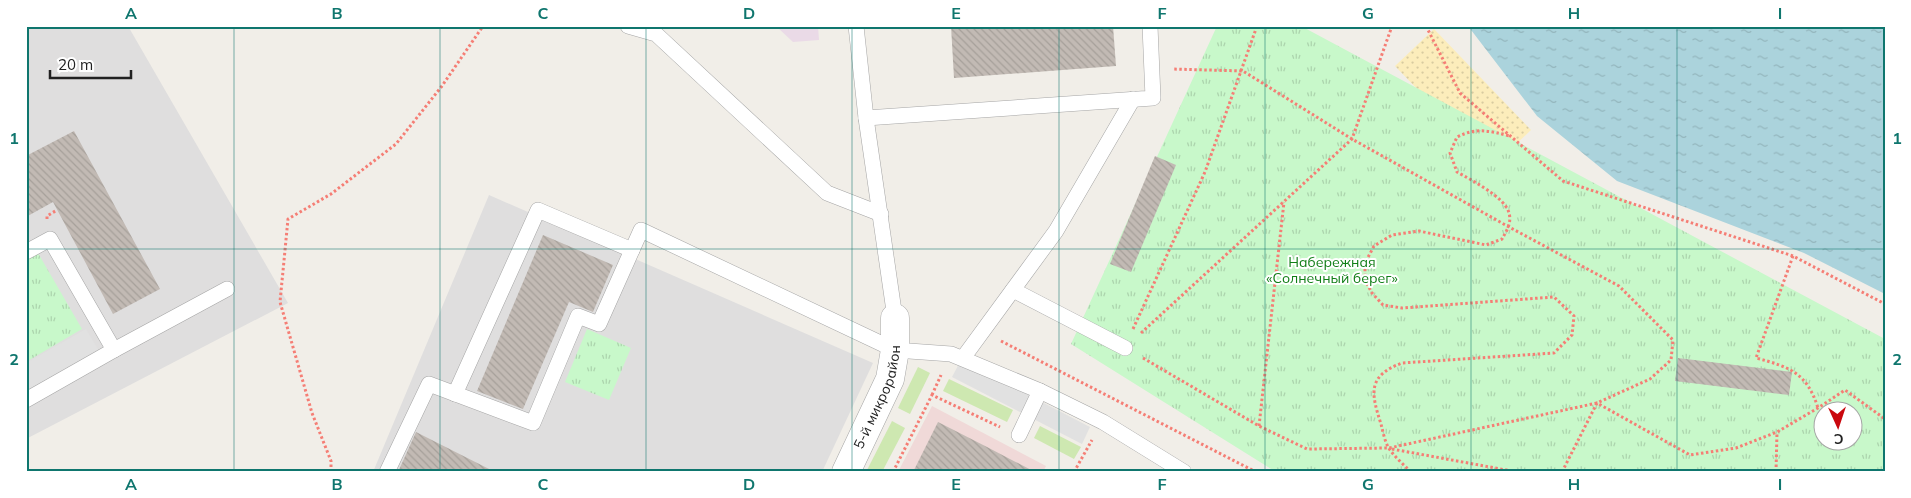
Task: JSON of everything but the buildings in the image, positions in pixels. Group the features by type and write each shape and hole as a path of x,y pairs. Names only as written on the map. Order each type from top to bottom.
{"street":[{"name":"5-й микрорайон","path":"846,472 890,379 895,350 895,318"}],"lane":[{"path":"628,26 656,34 827,193 881,214"},
{"path":"856,26 866,118 895,318"},
{"path":"866,118 1153,98 1150,26"},
{"path":"963,358 1056,232 1133,100"},
{"path":"455,394 538,210 632,250"},
{"path":"387,472 429,384 533,423 578,316 599,324 641,230 895,350 951,354 1040,392 1103,422 1184,472"},
{"path":"26,252 50,239 114,350"},
{"path":"26,400 227,289"},
{"path":"1013,290 1125,348"},
{"path":"1019,435 1040,392"}],"path":[{"path":"331,472 331,461 312,413 280,302 288,219 330,194 396,144 442,86 483,26"},
{"path":"1125,348 1205,172 1258,26"},
{"path":"1125,348 1352,139 1392,26"},
{"path":"1426,26 1460,93 1563,181 1793,256 1885,304"},
{"path":"1153,68 1243,71 1352,139 1508,227 1619,286 1673,340 1671,360 1650,380 1598,403 1389,448"},
{"path":"1412,472 1389,448 1374,405 1374,387 1379,375 1388,368 1402,363 1554,353 1572,336 1574,316 1554,297 1402,308 1383,304 1372,293 1365,280 1365,263 1374,246 1392,235 1419,231 1486,245 1502,239 1508,227 1509,213 1496,196 1457,172 1450,153 1457,136 1468,131 1482,130 1510,136"},
{"path":"1259,426 1284,202"},
{"path":"1793,256 1756,358 1780,364 1797,373 1813,391 1816,400"},
{"path":"983,331 1256,472"},
{"path":"1125,348 1259,426 1307,449 1389,448 1517,472"},
{"path":"1830,400 1845,390 1859,400"},
{"path":"892,472 932,395 1019,435"},
{"path":"1598,403 1690,455 1736,448 1777,432 1814,410"},
{"path":"1562,472 1598,403"},
{"path":"1864,404 1885,419"},
{"path":"1074,472 1103,422"},
{"path":"1776,472 1777,432"}],"shaded area":[{"path":"26,26 128,26 288,303 26,439"},
{"path":"776,26 818,26 819,40 793,42"},
{"path":"489,195 873,363 822,472 373,472"},
{"path":"86,329 99,351 26,391 26,363"},
{"path":"961,360 1090,427 1082,444 952,377"},
{"path":"932,406 1046,466 1043,472 898,472"}],"green space":[{"name":"Набережная «Солнечный берег»","path":"1217,26 1301,26 1885,339 1885,472 1276,472 1071,344"},
{"path":"38,253 82,329 26,362 26,259"},
{"path":"587,329 631,348 609,400 565,382"},
{"path":"918,367 930,373 910,414 898,408"},
{"path":"949,379 1013,410 1007,422 943,391"},
{"path":"892,421 905,428 882,472 866,472"},
{"path":"1040,426 1081,447 1074,459 1034,438"}],"sand":[{"path":"1434,29 1531,130 1492,167 1395,66"}],"water":[{"path":"1468,26 1885,26 1885,294 1804,253 1617,181 1537,116"}]}
